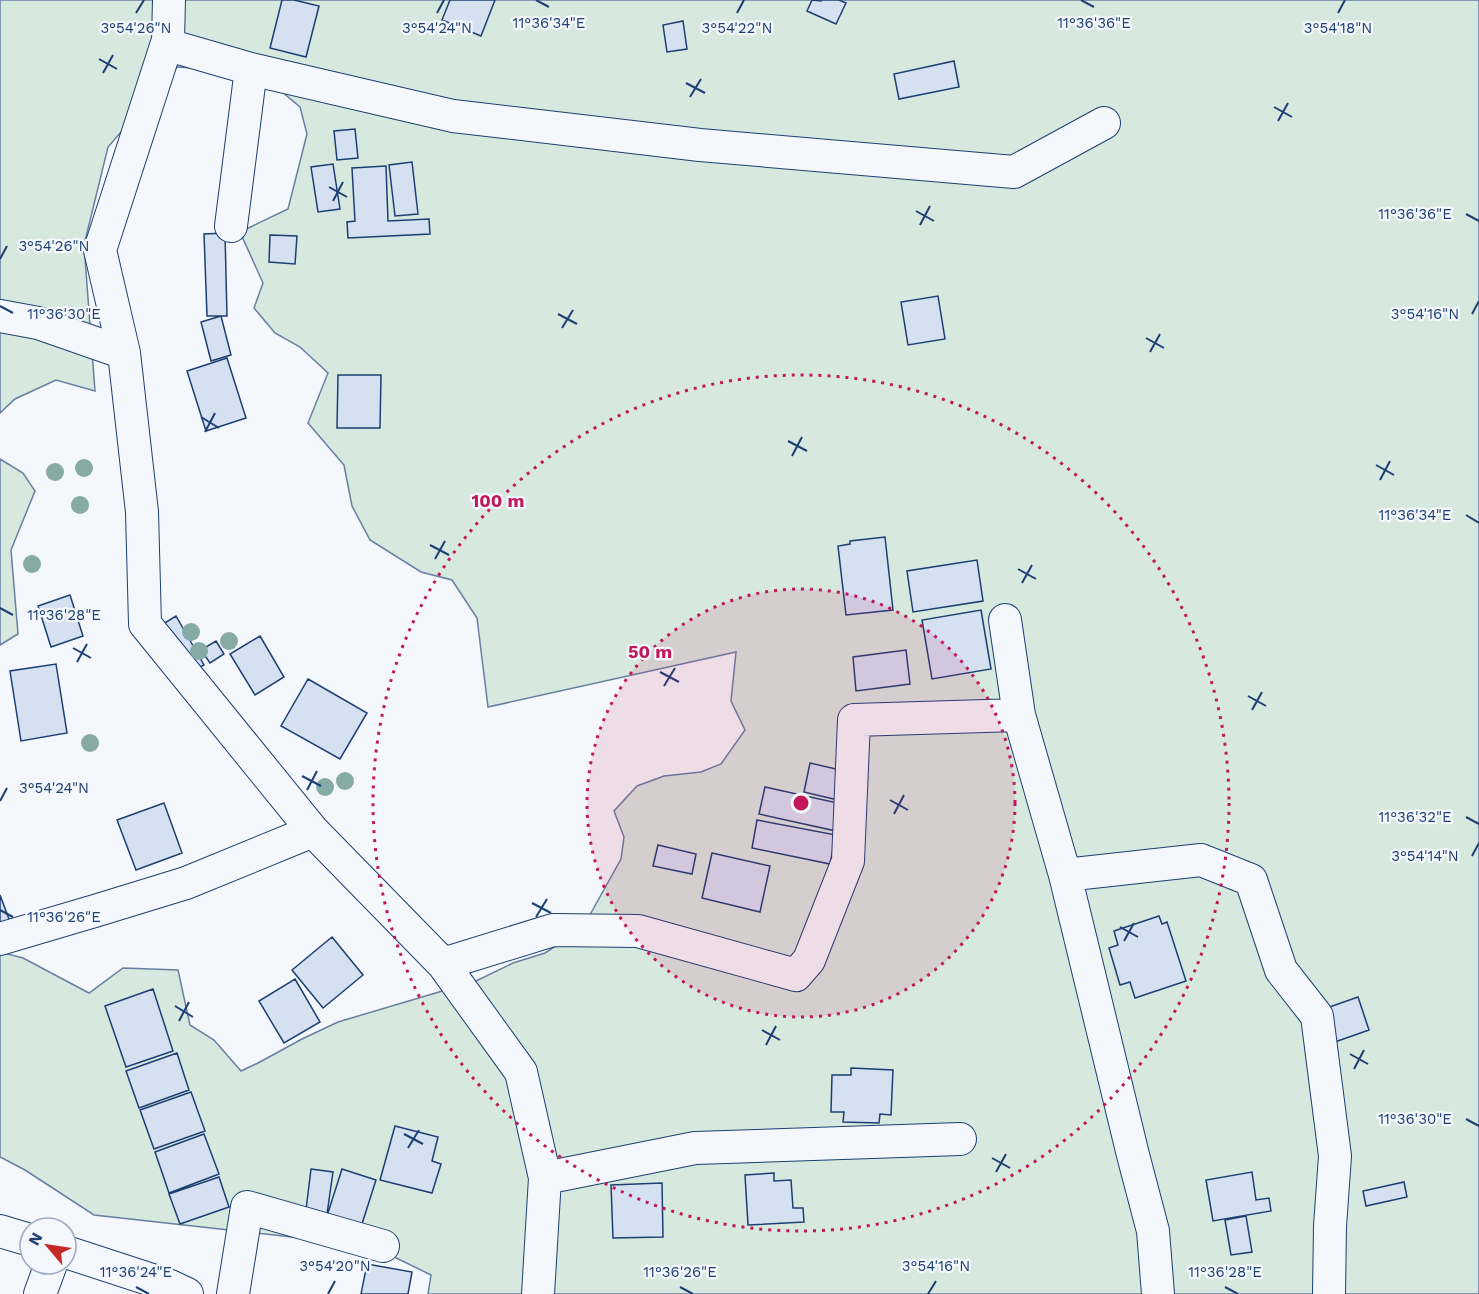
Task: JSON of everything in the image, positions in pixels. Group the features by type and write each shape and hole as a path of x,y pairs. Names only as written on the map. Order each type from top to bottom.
{"street":[{"path":"169,0 168,40 100,250 124,353 142,512 144,624 313,831 443,964 520,1072 545,1178 538,1294"},
{"path":"168,40 175,47 251,69 453,116 700,145 1014,171 1104,123"},
{"path":"231,226 251,69"},
{"path":"0,316 38,323 124,353"},
{"path":"1005,620 1019,715 1065,875 1153,1231 1158,1294"},
{"path":"443,964 553,930 638,931 796,975 809,960 848,861 854,720 1019,715"},
{"path":"0,939 186,882 313,831"},
{"path":"1065,875 1201,860 1251,880 1281,970 1317,1016 1335,1156 1330,1226 1329,1294"},
{"path":"545,1178 695,1148 960,1139"},
{"path":"233,1294 247,1207 383,1246"},
{"path":"0,1231 18,1236"},
{"path":"78,1256 170,1286 187,1294"},
{"path":"40,1294 47,1276"}],"shaded area":[{"path":"0,0 1479,0 1479,1294 428,1294 431,1275 372,1246 94,1215 25,1170 0,1157 0,952 23,958 89,993 123,968 178,970 190,1025 214,1040 241,1071 338,1022 476,981 513,963 545,953 556,946 587,920 621,859 624,837 614,811 637,786 664,776 701,772 721,764 745,730 731,701 736,652 488,707 477,618 452,580 421,572 370,540 352,506 344,465 308,423 328,373 300,347 275,333 254,308 263,283 240,232 288,209 307,134 300,107 258,72 177,67 108,147 84,245 95,391 56,380 15,399 0,413"},
{"path":"0,459 23,473 35,491 11,550 18,634 0,645"}],"building":[{"path":"282,0 294,0 319,6 306,57 270,48"},
{"path":"450,0 495,0 481,36 442,20"},
{"path":"812,0 839,0 846,3 836,24 807,11"},
{"path":"683,21 687,49 667,52 663,25"},
{"path":"954,61 959,87 899,99 894,74"},
{"path":"355,129 358,158 337,160 334,131"},
{"path":"412,162 418,214 395,216 389,165"},
{"path":"333,164 340,209 318,212 311,167"},
{"path":"386,166 388,221 429,219 430,234 348,238 347,222 355,221 352,168"},
{"path":"225,233 227,316 207,316 204,234"},
{"path":"270,235 297,236 295,264 269,262"},
{"path":"938,296 945,339 908,345 901,302"},
{"path":"221,316 231,355 211,361 201,322"},
{"path":"227,358 246,418 206,431 187,371"},
{"path":"338,375 381,375 380,428 337,428"},
{"path":"885,537 893,610 846,615 838,546 850,544 850,541"},
{"path":"977,560 983,601 913,612 907,571"},
{"path":"70,595 83,636 51,647 38,606"},
{"path":"981,610 991,669 932,679 922,620"},
{"path":"176,616 204,665 191,672 163,624"},
{"path":"260,636 284,677 255,695 230,654"},
{"path":"216,641 224,654 210,663 201,650"},
{"path":"906,650 910,684 856,691 853,657"},
{"path":"56,664 67,733 21,741 10,671"},
{"path":"308,679 367,713 340,759 281,726"},
{"path":"810,763 849,772 842,801 804,792"},
{"path":"765,787 842,804 836,831 759,814"},
{"path":"164,803 182,853 136,870 117,820"},
{"path":"757,820 836,835 830,864 752,848"},
{"path":"658,845 696,854 692,874 653,866"},
{"path":"712,853 770,866 760,912 702,898"},
{"path":"0,895 12,927 0,932"},
{"path":"1159,916 1162,924 1167,922 1186,981 1135,998 1130,982 1120,985 1109,948 1118,945 1114,931"},
{"path":"332,937 363,975 323,1008 292,970"},
{"path":"295,979 320,1022 284,1043 259,1001"},
{"path":"153,989 173,1051 126,1067 105,1006"},
{"path":"1358,997 1369,1030 1332,1043 1321,1010"},
{"path":"177,1053 189,1090 139,1108 126,1071"},
{"path":"851,1068 893,1070 891,1115 880,1114 879,1123 843,1122 844,1112 831,1112 832,1075 851,1075"},
{"path":"191,1092 205,1131 154,1149 140,1110"},
{"path":"395,1126 438,1137 432,1161 441,1164 432,1193 380,1180"},
{"path":"204,1134 219,1174 169,1193 155,1152"},
{"path":"311,1169 333,1172 326,1221 305,1218"},
{"path":"342,1169 376,1180 361,1227 327,1216"},
{"path":"1252,1172 1256,1200 1269,1198 1271,1211 1213,1221 1206,1180"},
{"path":"774,1173 774,1181 791,1180 793,1208 803,1208 804,1222 748,1225 745,1175"},
{"path":"219,1177 229,1207 180,1224 169,1194"},
{"path":"1404,1182 1407,1197 1366,1206 1363,1191"},
{"path":"662,1183 663,1237 613,1238 611,1185"},
{"path":"1246,1216 1252,1252 1231,1255 1225,1220"},
{"path":"367,1264 412,1272 408,1294 361,1294"}]}
